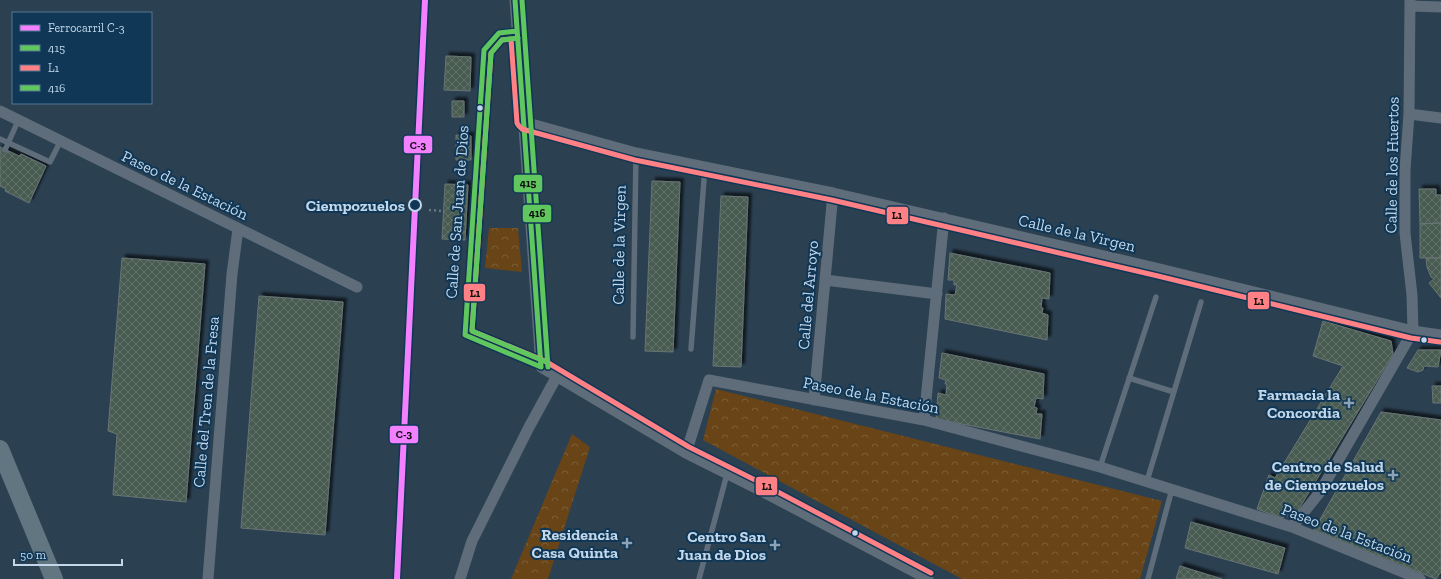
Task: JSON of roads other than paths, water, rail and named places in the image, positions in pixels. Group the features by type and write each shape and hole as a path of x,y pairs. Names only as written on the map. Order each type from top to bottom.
{"main road":[{"path":"0,449 54,579"}],"street":[{"path":"515,0 541,367"},
{"path":"1410,3 1441,7"},
{"name":"Calle de los Huertos","path":"1410,3 1409,114 1405,170 1405,233 1412,295 1413,331"},
{"name":"Paseo de la Estación","path":"0,112 357,287"},
{"path":"1409,114 1441,118"},
{"name":"Calle de la Virgen","path":"524,122 636,153 833,193 944,218 1174,272 1413,331 1441,335"},
{"name":"Calle del Arroyo","path":"814,400 833,193"},
{"path":"924,420 944,218"},
{"name":"Calle del Tren de la Fresa","path":"208,579 232,274 238,229"},
{"path":"825,280 937,294"},
{"path":"1292,527 1320,492 1413,331"},
{"name":"Calle de San Juan de Dios","path":"541,367 686,453 928,579"},
{"path":"460,579 472,541 528,429 557,376"},
{"name":"Paseo de la Estación","path":"686,453 709,380 924,420 1100,467 1292,527 1420,579"}],"lane":[{"name":"Calle de San Juan de Dios","path":"517,31 499,33 484,50 465,335 541,367"},
{"path":"5,150 18,121"},
{"path":"0,139 50,162 60,142"},
{"name":"Calle de la Virgen","path":"633,337 636,153"},
{"path":"691,349 705,166"},
{"path":"1100,467 1156,297"},
{"path":"1147,481 1201,302"},
{"path":"1129,378 1174,392"},
{"path":"699,579 727,474"},
{"path":"1148,579 1172,489"}],"rail line":[{"name":"C-3","path":"397,579 425,0"}],"place":[{"name":"Ciempozuelos","path":"415,205"},
{"name":"Farmacia la Concordia","path":"1349,403"},
{"name":"Centro de Salud de Ciempozuelos","path":"1393,475"},
{"name":"Residencia Casa Quinta","path":"627,543"},
{"name":"Centro San Juan de Dios","path":"775,545"}]}
